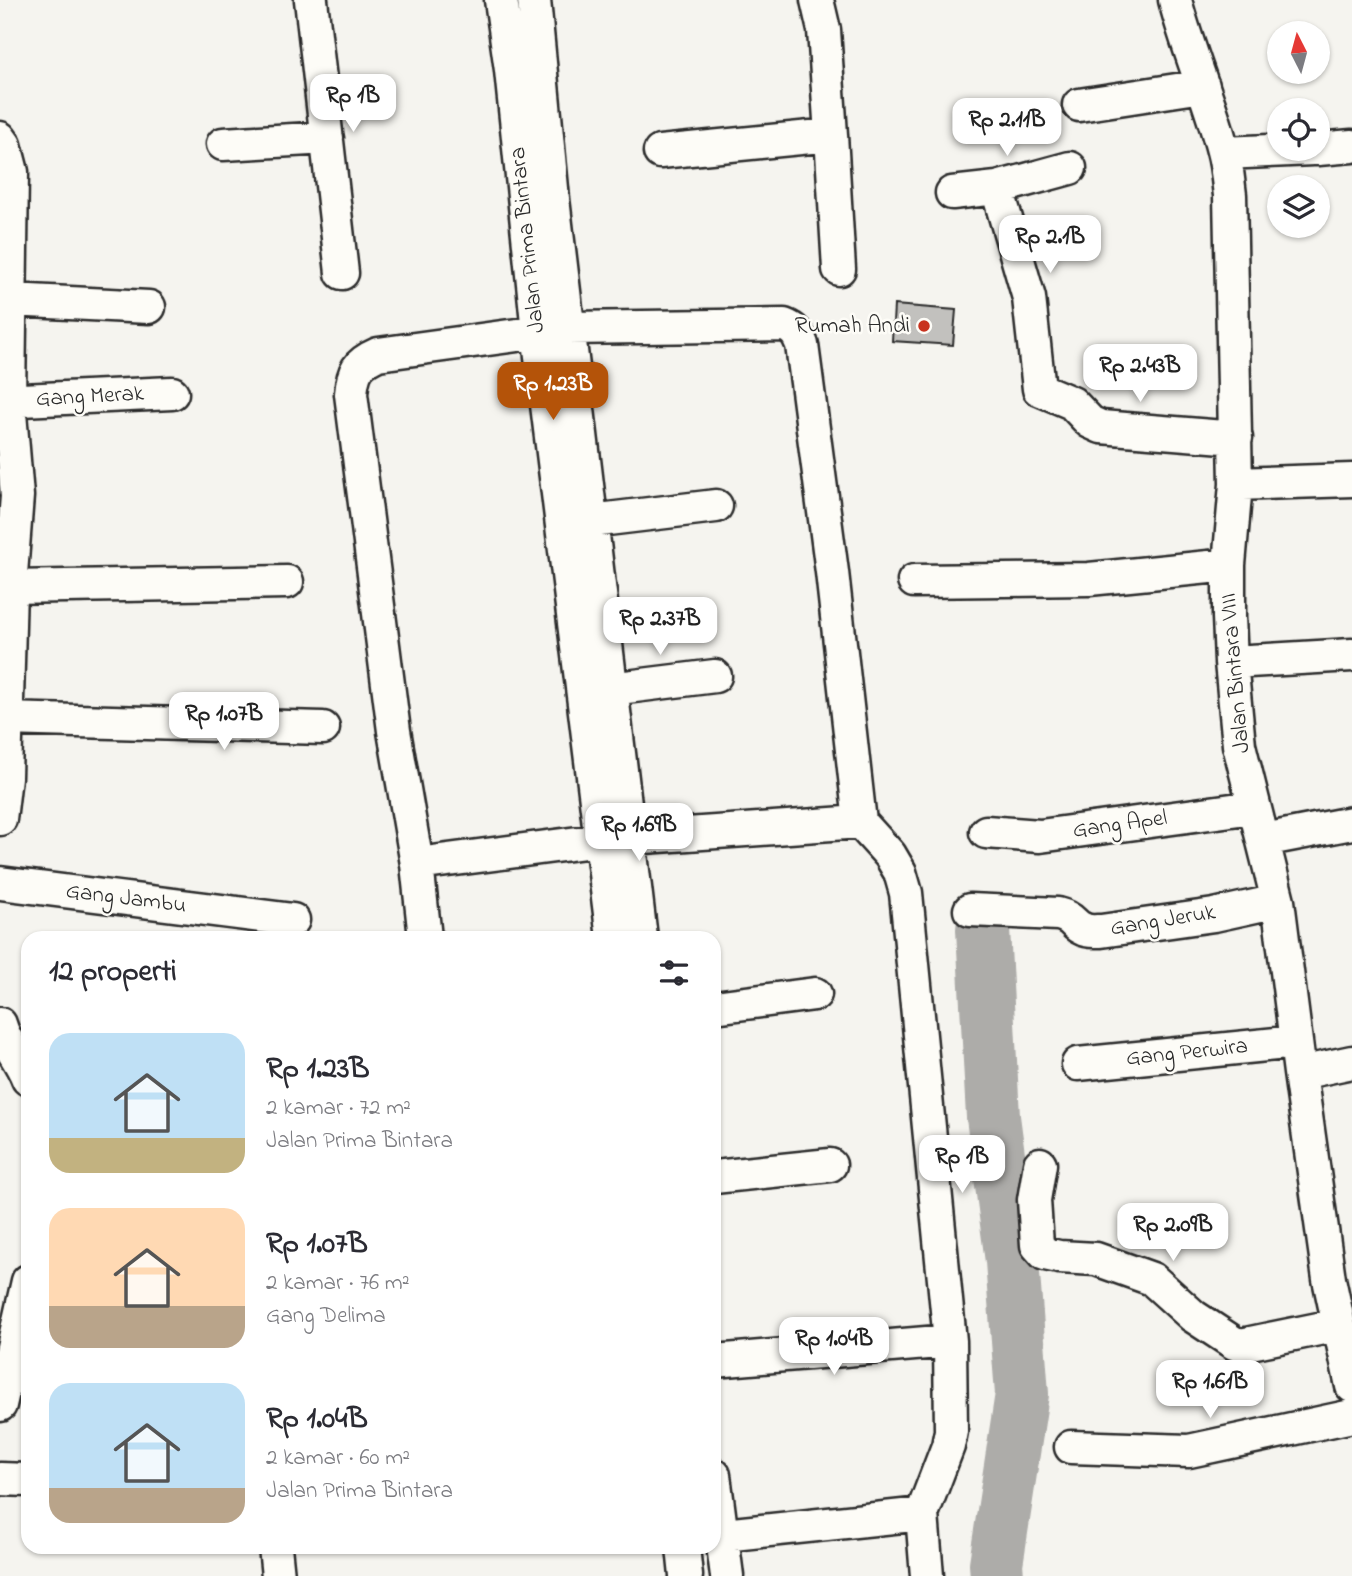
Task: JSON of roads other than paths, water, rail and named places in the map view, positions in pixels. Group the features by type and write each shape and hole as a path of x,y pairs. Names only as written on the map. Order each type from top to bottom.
{"street":[{"path":"311,0 342,273"},
{"name":"Jalan Prima Bintara","path":"500,0 511,70 538,332 614,839 638,931"},
{"name":"Jalan Prima Bintara","path":"534,0 553,199 610,689 614,839 612,931"},
{"path":"817,0 824,30 839,269"},
{"name":"Jalan Bintara VIII","path":"1175,0 1182,30 1224,153 1230,195 1236,484 1229,565 1231,662 1239,745 1278,901 1300,1073 1340,1279 1338,1325 1352,1386"},
{"path":"1079,105 1203,86"},
{"path":"660,152 831,135"},
{"path":"0,138 5,145 12,172 10,300 4,401 10,587 5,777 0,819"},
{"path":"223,144 327,138"},
{"path":"1330,148 1352,146"},
{"path":"1224,153 1267,151"},
{"path":"952,192 997,188 1070,168"},
{"path":"997,188 1029,298 1039,389 1072,403 1090,422 1101,427 1236,439"},
{"path":"10,300 149,307"},
{"path":"424,931 417,864 394,731 351,394 352,378 358,367 365,359 378,354 568,328 784,326 792,329 799,335 802,345 832,572 860,822 890,855 900,872 906,893 950,1341 951,1431 948,1446 922,1514 927,1576"},
{"name":"Gang Merak","path":"4,401 172,393"},
{"path":"1236,484 1352,480"},
{"path":"591,521 716,506"},
{"path":"914,582 1089,579 1229,565"},
{"path":"10,587 287,582"},
{"path":"1231,662 1352,655"},
{"path":"610,689 715,676"},
{"path":"5,719 323,728"},
{"name":"Gang Apel","path":"986,832 1040,836 1254,807"},
{"path":"417,864 614,839 860,822"},
{"path":"1263,840 1352,824"},
{"name":"Gang Jambu","path":"0,883 293,920"},
{"name":"Gang Jeruk","path":"970,910 1058,914 1069,916 1086,931 1101,931 1214,915 1278,901"},
{"path":"721,1006 815,994"},
{"path":"0,1024 21,1061"},
{"name":"Gang Perwira","path":"1078,1064 1296,1042"},
{"path":"1300,1073 1352,1062"},
{"path":"1040,1164 1034,1200 1037,1245 1045,1254 1096,1259 1152,1279 1193,1316 1241,1345 1338,1325"},
{"path":"721,1176 830,1165"},
{"path":"0,1405 21,1312"},
{"path":"721,1361 950,1341"},
{"path":"1071,1447 1189,1451 1352,1416"},
{"path":"0,1479 21,1480"},
{"path":"721,1535 922,1514"},
{"path":"721,1549 727,1576"},
{"path":"276,1554 278,1576"},
{"path":"684,1554 686,1576"}],"waterway":[{"path":"983,929 993,1117 1012,1261 1022,1394 996,1564 997,1576"}],"place":[{"name":"Rumah Andi","path":"924,326"}]}
